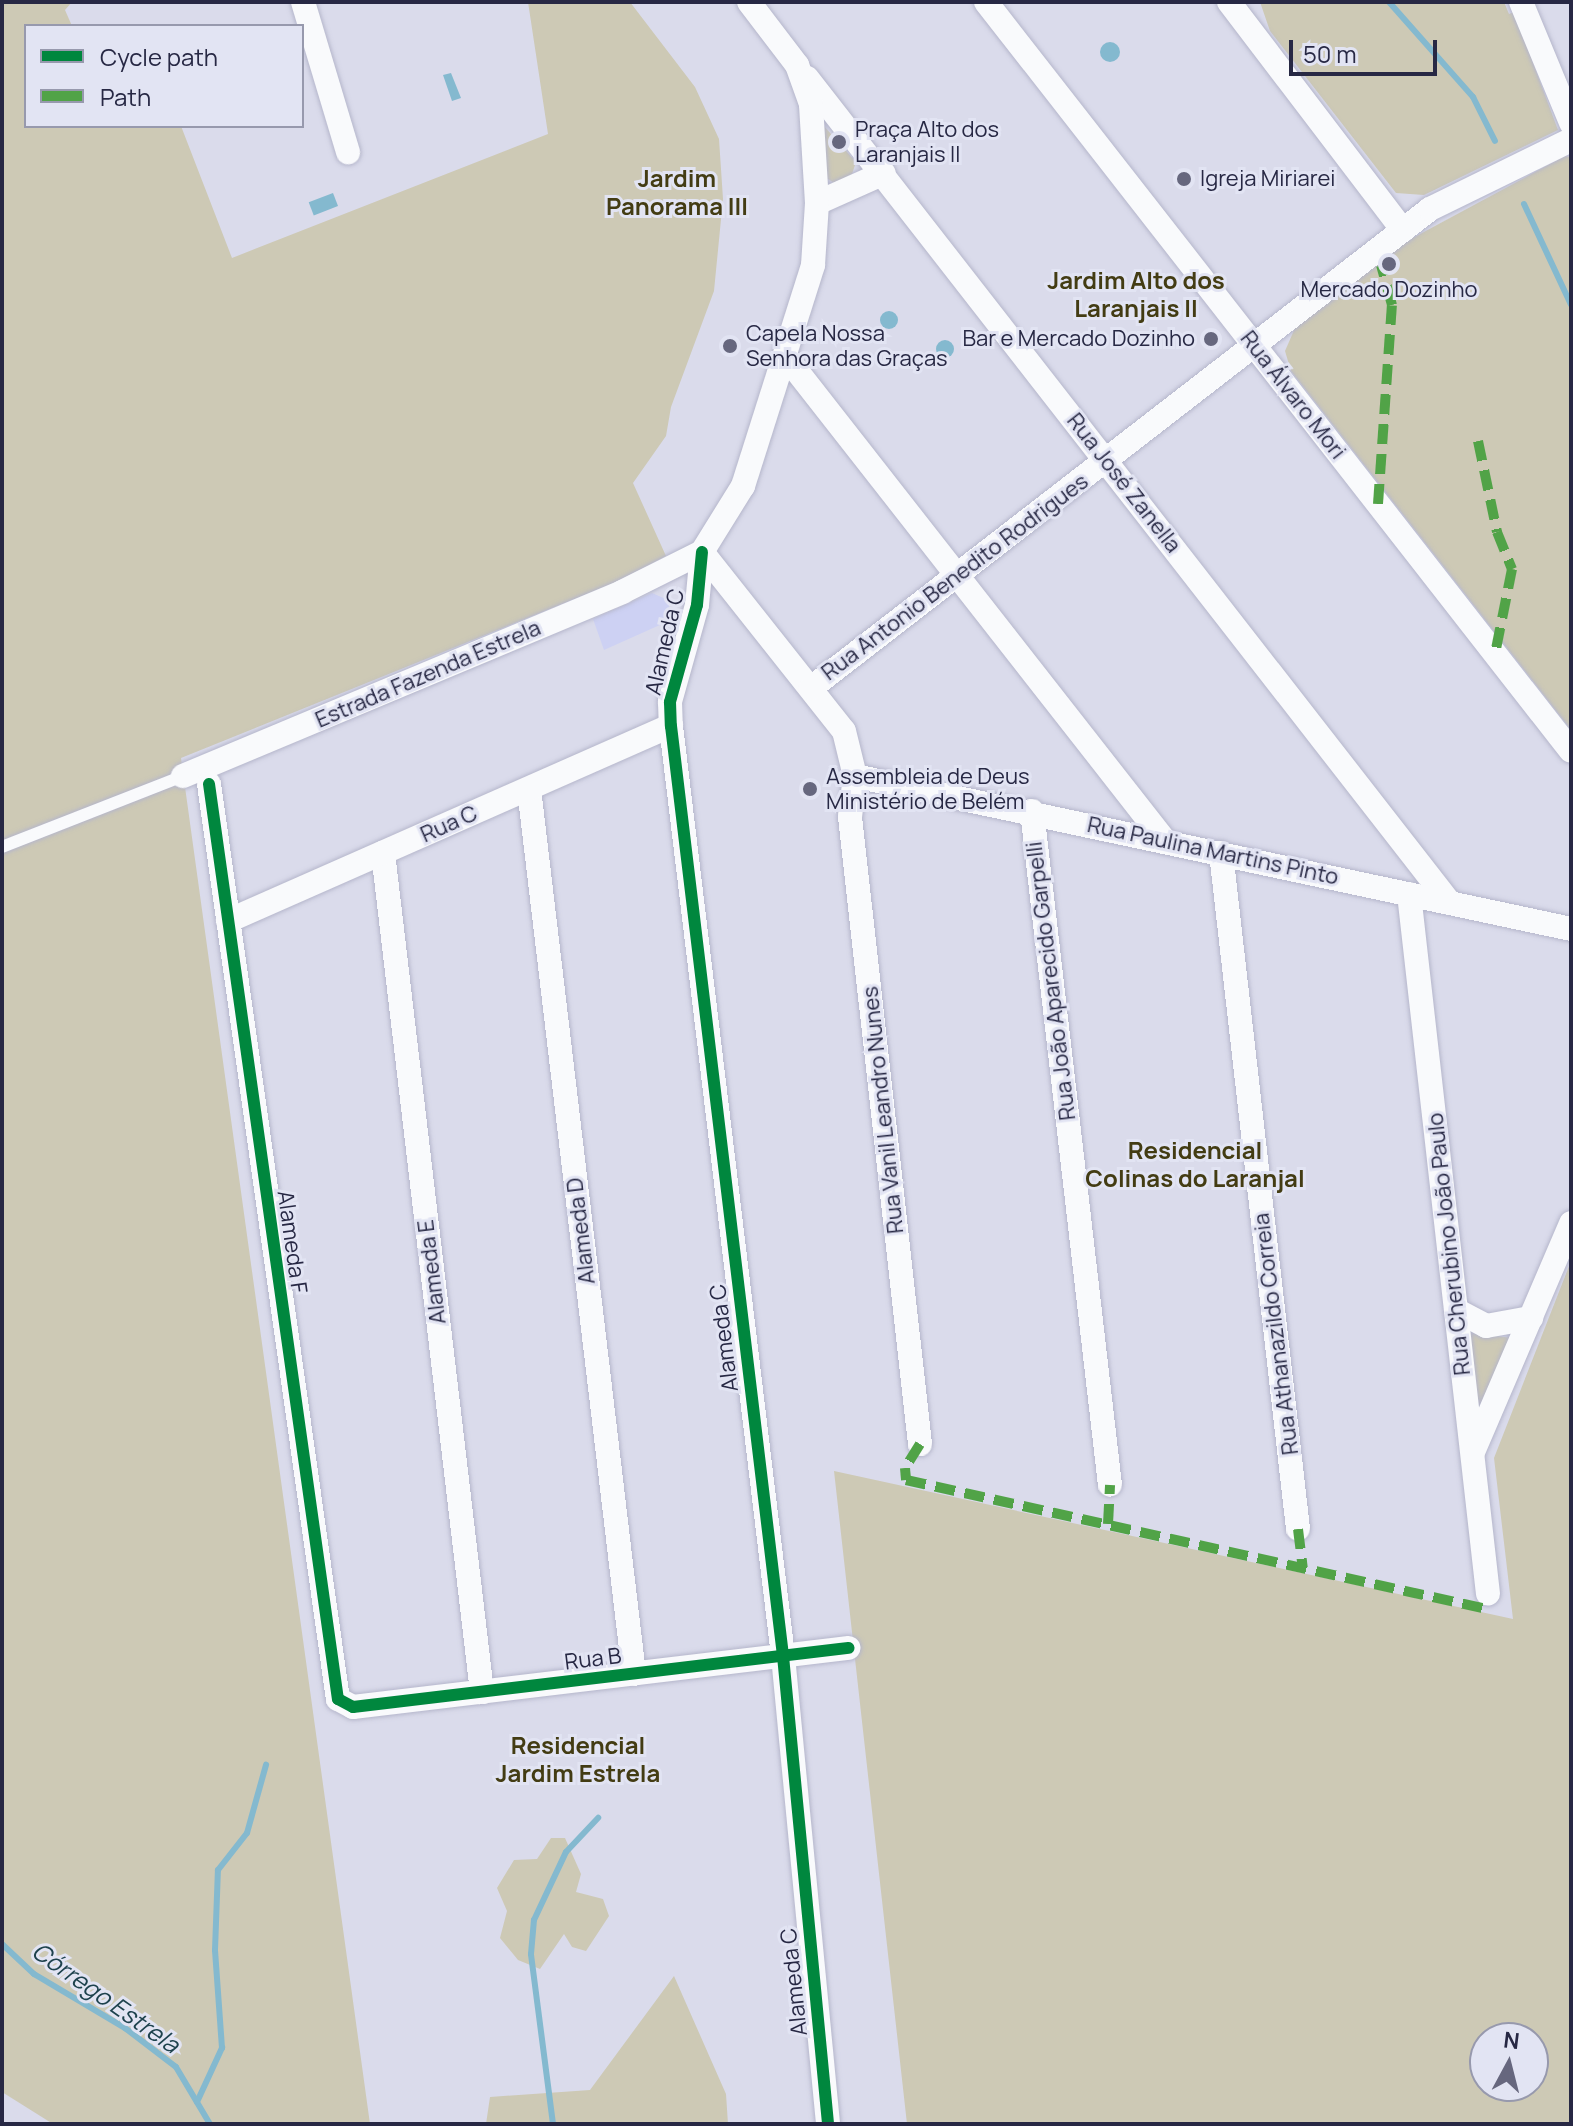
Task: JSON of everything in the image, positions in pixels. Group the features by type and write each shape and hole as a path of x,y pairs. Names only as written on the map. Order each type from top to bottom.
{"street":[{"path":"303,2 348,152"},
{"name":"Rua José Zanella","path":"749,2 1450,903"},
{"name":"Rua Álvaro Mori","path":"986,2 1571,751"},
{"path":"1229,2 1403,230"},
{"path":"1249,2 1254,35"},
{"path":"1521,2 1571,123"},
{"path":"797,65 813,114 817,203 809,290 739,495 702,552 844,731 855,776"},
{"name":"Rua Antonio Benedito Rodrigues","path":"811,688 1437,205 1571,140"},
{"path":"817,203 884,173"},
{"path":"786,357 1165,841"},
{"name":"Estrada Fazenda Estrela","path":"183,776 671,568 702,552"},
{"name":"Alameda C","path":"702,552 697,605 670,702 671,726 783,1656 828,2124"},
{"name":"Rua C","path":"228,921 671,726"},
{"name":"Rua Paulina Martins Pinto","path":"855,776 1032,811 1571,929"},
{"name":"Rua Vanil Leandro Nunes","path":"855,776 850,817 920,1444"},
{"name":"Alameda F","path":"209,784 335,1693 342,1703"},
{"name":"Alameda D","path":"529,789 634,1674"},
{"name":"Rua João Aparecido Garpelli","path":"1032,811 1110,1485"},
{"name":"Alameda E","path":"383,853 482,1692"},
{"name":"Rua Athanazildo Correia","path":"1221,853 1298,1529"},
{"name":"Rua Cherubino João Paulo","path":"1409,894 1488,1594"},
{"path":"1473,1454 1571,1223"},
{"path":"1456,1310 1486,1326 1531,1318"},
{"name":"Rua B","path":"342,1703 353,1707 849,1648"}],"lane":[{"path":"2,847 183,776"}],"shaded area":[{"path":"2,2 72,2 65,10 71,24 24,24 24,128 182,128 232,258 548,134 528,2 630,2 695,87 719,139 723,199 714,291 671,407 666,436 633,483 666,556 619,581 181,758 370,2124 53,2124 2,2092"},
{"path":"1260,2 1504,2 1509,14 1514,12 1558,130 1424,195 1396,193 1270,31"},
{"path":"1110,42 1117,45 1120,52 1117,59 1110,62 1103,59 1100,52 1103,45"},
{"path":"451,73 461,98 452,101 443,75"},
{"path":"823,125 856,162 852,174 834,183 825,177"},
{"path":"1565,156 1571,157 1571,730 1291,371 1285,351 1295,328 1409,240"},
{"path":"333,193 338,206 314,215 309,202"},
{"path":"889,311 898,320 889,329 880,320"},
{"path":"945,340 954,349 945,358 936,349"},
{"path":"652,593 668,600 671,620 604,650 593,619"},
{"path":"1571,1261 1571,2124 907,2124 834,1471 1513,1619 1494,1458"},
{"path":"1469,1333 1513,1338 1479,1414"},
{"path":"551,1838 565,1838 581,1874 576,1892 603,1899 609,1916 586,1951 572,1947 564,1934 540,1969 518,1960 500,1938 507,1911 497,1888 514,1860 537,1859"},
{"path":"674,1976 726,2094 728,2124 486,2124 490,2097 590,2090"}],"waterway":[{"path":"1389,2 1473,97 1495,141"},
{"path":"1524,204 1571,305"},
{"path":"197,2102 222,2048 215,1950 218,1870 247,1833 266,1765"},
{"path":"553,2124 531,1954 534,1920 566,1852 598,1818"},
{"name":"Córrego Estrela","path":"2,1944 34,1974 125,2028 176,2067 210,2124"}],"marked path":[{"path":"1378,504 1392,305 1381,265"},
{"path":"1478,441 1497,532 1512,569 1495,654"},
{"path":"920,1444 905,1468 906,1480 1491,1610"},
{"path":"1108,1524 1110,1485"},
{"path":"1298,1529 1303,1568"}],"cycle path":[{"path":"702,552 697,605 670,702 671,726 783,1656 828,2124"},
{"path":"209,784 338,1699 353,1707 849,1648"}],"place":[{"name":"Praça Alto dos Laranjais II","path":"839,142"},
{"name":"Igreja Miriarei","path":"1184,179"},
{"name":"Mercado Dozinho","path":"1389,264"},
{"name":"Bar e Mercado Dozinho","path":"1211,339"},
{"name":"Capela Nossa Senhora das Graças","path":"730,346"},
{"name":"Assembleia de Deus Ministério de Belém","path":"810,789"}],"district":[{"name":"Jardim Panorama III","path":"677,192"},
{"name":"Jardim Alto dos Laranjais II","path":"1136,294"},
{"name":"Residencial Colinas do Laranjal","path":"1195,1164"},
{"name":"Residencial Jardim Estrela","path":"578,1759"}]}
